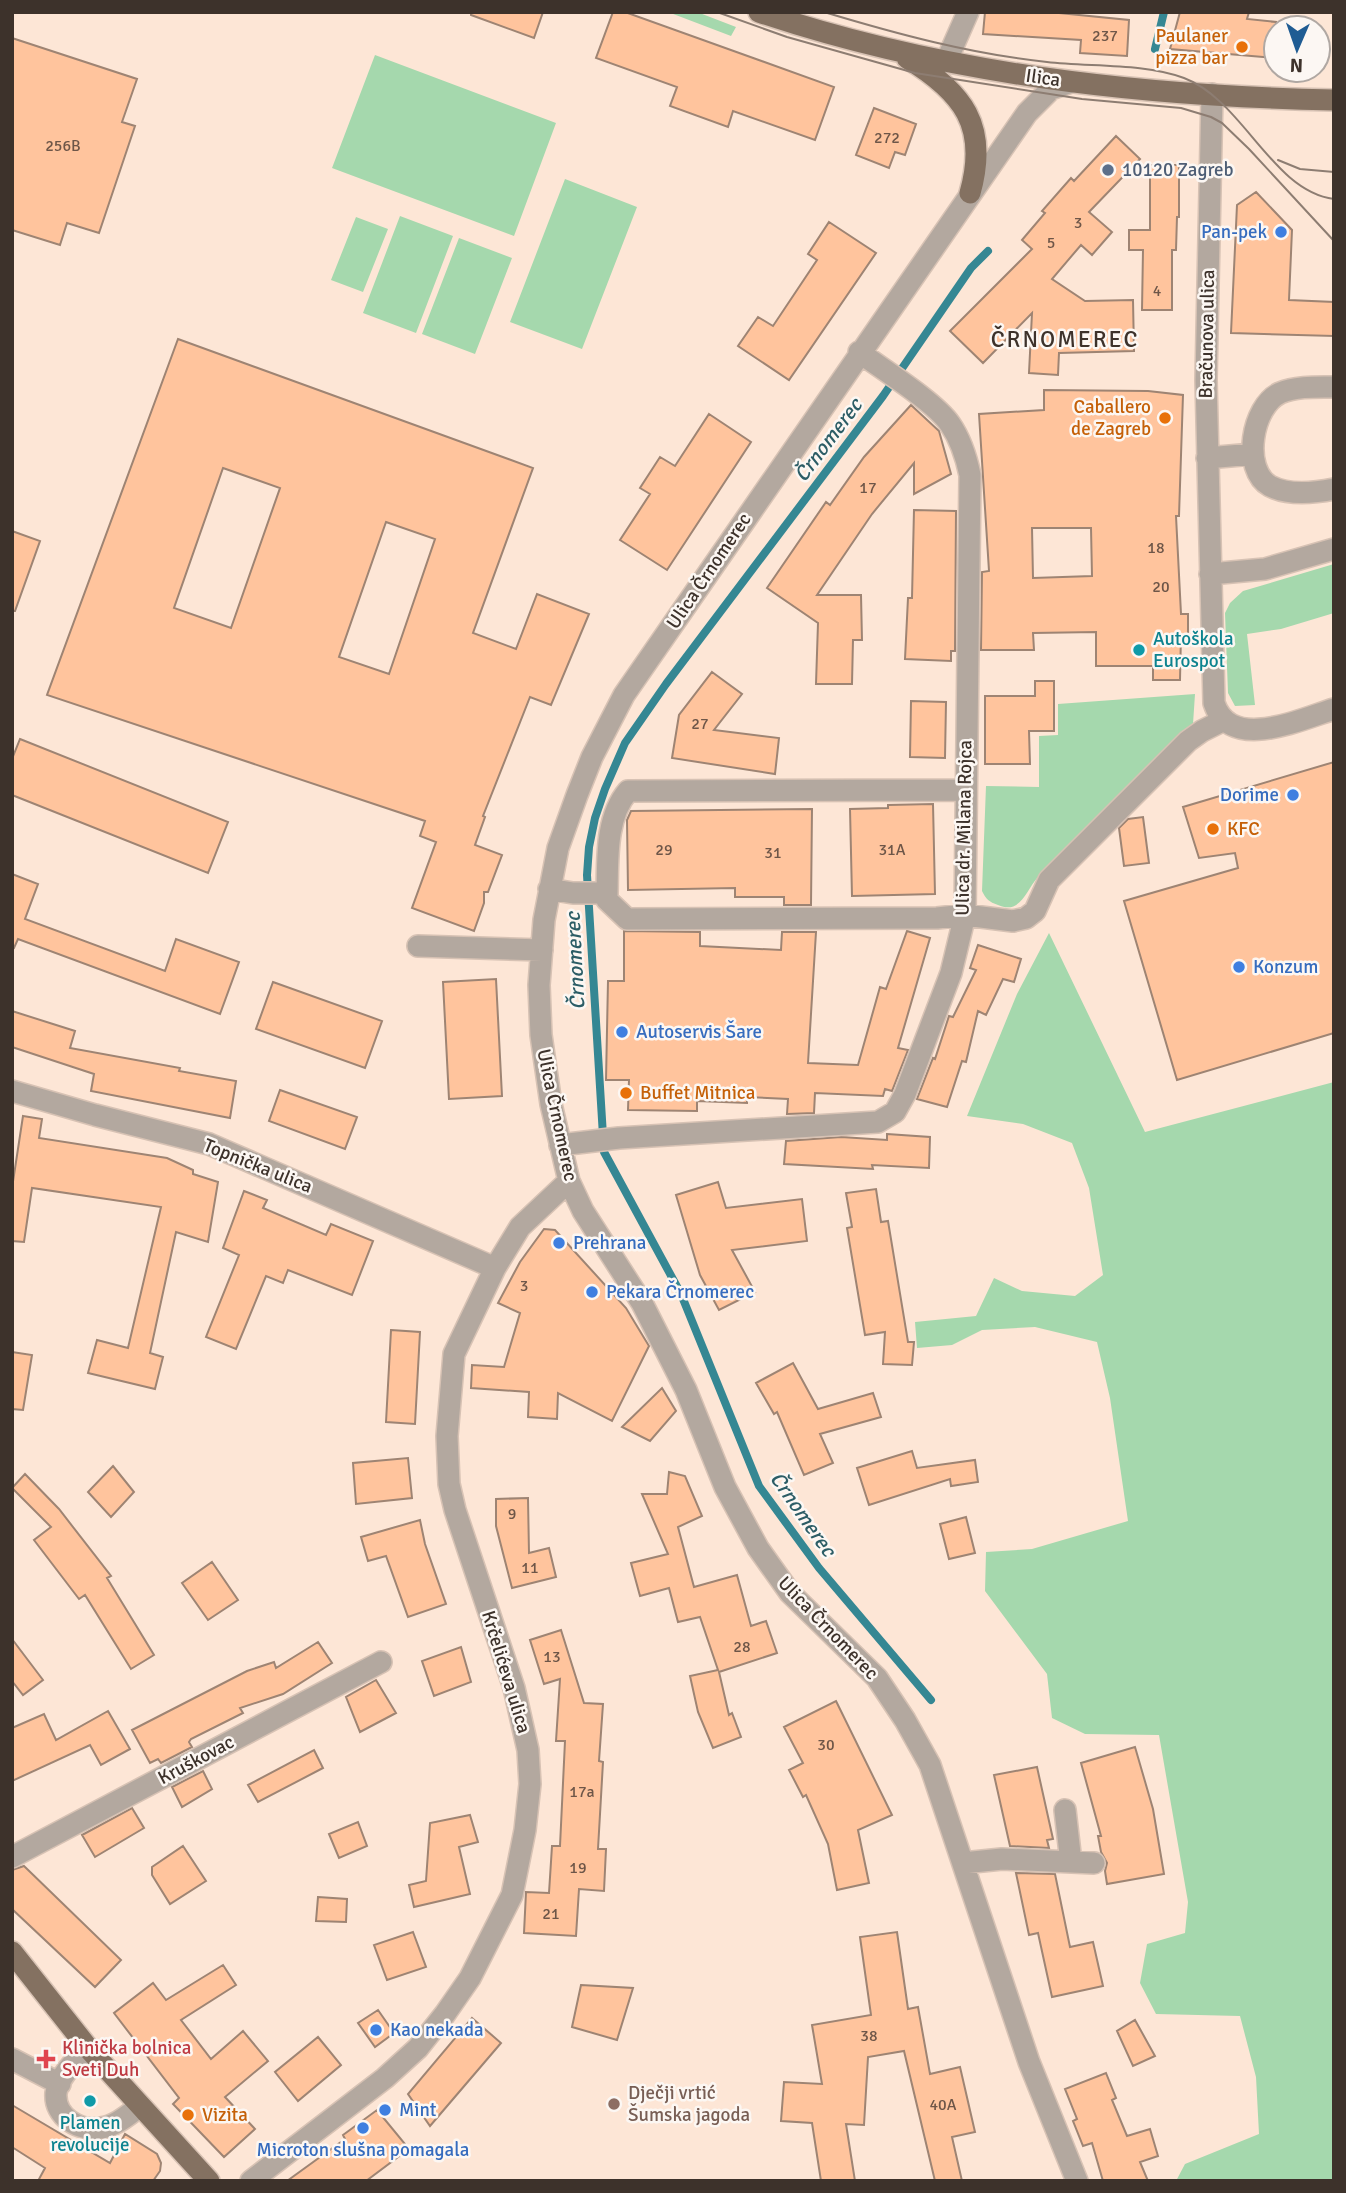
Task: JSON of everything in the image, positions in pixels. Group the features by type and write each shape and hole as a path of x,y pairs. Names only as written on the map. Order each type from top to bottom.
{"main road":[{"name":"Ilica","path":"759,12 832,35 946,62 1072,82 1212,94 1334,100"},
{"path":"893,50 945,84 964,106 973,132 977,158 970,193"},
{"path":"12,1952 88,2048 209,2181"}],"street":[{"path":"946,62 968,12"},
{"name":"Ulica Črnomerec","path":"1072,82 1051,89 1035,103 859,352 624,695 592,757 558,848 549,889 539,985 541,1035 569,1181 583,1211 642,1303 686,1390 725,1487 758,1548 790,1593 877,1678 930,1765 1029,2062 1077,2181"},
{"name":"Bračunova ulica","path":"1212,94 1207,458 1212,681 1214,703 1223,721"},
{"name":"Ulica dr. Milana Rojca","path":"560,1145 619,1138 877,1122 895,1112 905,1094 951,973 965,915 970,475 965,450 948,421 905,385 859,352"},
{"path":"1334,387 1291,389 1278,394 1265,404 1255,433 1253,454 1259,476 1270,485 1289,492 1311,493 1334,489"},
{"path":"1207,458 1253,454"},
{"path":"1210,573 1265,569 1334,549"},
{"path":"965,790 628,791 610,833 605,893 607,900 627,919 937,918 965,915 1013,921 1026,918 1035,911 1049,880 1188,741 1202,731 1223,721 1237,729 1251,730 1292,722 1334,709"},
{"path":"549,889 573,893 605,893"},
{"path":"418,946 542,950"},
{"name":"Topnička ulica","path":"12,1091 209,1144 495,1268"},
{"name":"Krčelićeva ulica","path":"251,2181 385,2077 418,2048 446,2014 470,1978 512,1895 525,1830 530,1784 528,1749 514,1688 455,1510 449,1484 447,1436 454,1354 495,1268 520,1227 569,1181"},
{"name":"Kruškovac","path":"12,1857 381,1662"},
{"path":"1065,1810 1072,1862"},
{"path":"963,1863 1002,1859 1094,1863"},
{"path":"88,2048 76,2060 56,2093 64,2116 77,2126 102,2128 116,2123 139,2107"},
{"path":"12,2059 60,2084"}],"green space":[{"path":"668,12 697,12 736,27 731,36"},
{"path":"375,55 556,123 514,236 332,168"},
{"path":"565,179 637,207 582,349 510,322"},
{"path":"400,216 453,236 416,333 363,313"},
{"path":"356,217 388,229 363,292 331,280"},
{"path":"459,238 512,258 475,354 422,334"},
{"path":"1334,564 1334,613 1281,629 1247,634 1255,705 1235,706 1228,693 1225,613 1230,603 1243,591"},
{"path":"1195,694 1193,724 1038,877 1018,904 1006,907 988,900 982,891 986,786 1039,787 1039,736 1058,735 1058,704"},
{"path":"1049,933 1145,1132 1334,1082 1334,2181 1176,2181 1185,2164 1259,2134 1256,2077 1240,2016 1156,2014 1140,1983 1147,1944 1185,1933 1188,1902 1159,1735 1085,1734 1052,1718 1047,1674 985,1591 986,1552 1032,1549 1128,1521 1110,1398 1097,1342 1035,1327 982,1330 952,1345 917,1348 915,1322 976,1316 994,1278 1022,1291 1075,1296 1103,1275 1089,1188 1072,1143 1023,1124 967,1116 1017,994"}],"building":[{"path":"471,12 543,12 534,38 471,15"},
{"path":"613,12 625,12 834,87 815,140 733,111 728,127 670,106 677,87 596,58"},
{"path":"985,12 1049,12 1129,20 1127,56 1080,53 1081,40 983,34"},
{"path":"1180,12 1249,12 1247,19 1262,21 1262,57 1170,49"},
{"path":"12,38 137,79 122,122 135,126 99,233 67,223 60,245 12,230"},
{"path":"874,108 916,124 905,155 895,152 889,168 856,155"},
{"path":"1116,136 1140,159 1089,212 1112,232 1092,255 1081,245 1052,279 1085,301 1133,300 1134,351 1059,353 1058,375 1029,373 1032,313 983,363 950,331 1032,249 1022,240 1045,213 1042,211 1071,178 1074,181"},
{"path":"1150,165 1179,165 1179,217 1176,250 1172,250 1172,310 1142,310 1143,250 1129,250 1129,230 1150,230"},
{"path":"1256,192 1292,230 1289,300 1334,302 1334,336 1231,333 1237,205"},
{"path":"829,222 876,253 789,380 738,346 758,317 773,326 817,260 808,254"},
{"path":"178,339 533,468 473,633 516,649 537,594 589,614 551,705 530,697 483,816 485,817 475,845 502,855 488,892 484,892 484,903 474,931 412,908 436,842 420,836 425,821 47,695","holes":["223,468 280,488 231,628 174,608","386,522 435,539 389,674 339,657"]},
{"path":"1044,390 1148,391 1183,395 1179,516 1176,516 1181,614 1188,614 1188,635 1181,634 1180,680 1153,680 1153,666 1096,666 1096,632 1033,633 1034,650 981,650 982,572 989,571 979,414 1044,410","holes":["1032,528 1091,528 1092,576 1033,578"]},
{"path":"911,405 939,431 951,474 914,494 914,463 872,514 817,595 861,595 862,640 853,640 852,684 816,684 818,623 767,588 826,502 830,505 864,457"},
{"path":"709,414 751,442 667,570 620,540 650,494 640,488 660,457 675,466"},
{"path":"914,510 956,511 955,651 951,651 951,661 905,659 908,598 912,598"},
{"path":"12,531 40,541 15,611 12,611"},
{"path":"712,672 742,694 714,730 779,738 775,774 672,758 679,715"},
{"path":"1035,681 1054,681 1054,731 1029,731 1030,764 985,764 985,696 1035,696"},
{"path":"911,701 946,702 945,758 910,757"},
{"path":"20,739 228,822 208,873 12,795 12,759"},
{"name":"Konzum","path":"1334,762 1334,1033 1177,1080 1124,901 1238,868 1235,853 1199,858 1183,807"},
{"path":"933,804 935,894 852,896 850,809"},
{"path":"812,809 811,905 784,905 784,897 735,897 735,888 628,890 627,820 631,811"},
{"path":"1143,817 1149,863 1124,866 1119,828 1128,819"},
{"path":"12,874 38,884 25,919 165,971 176,939 239,962 220,1014 18,939 14,948 12,947"},
{"path":"624,931 700,932 700,946 781,950 782,932 816,932 808,1063 858,1065 880,987 886,989 907,931 930,938 898,1048 908,1050 892,1091 885,1089 883,1096 815,1093 814,1113 787,1114 788,1099 747,1097 747,1103 697,1101 697,1111 628,1110 629,1080 606,1080 608,981 624,981"},
{"path":"978,945 1021,959 1014,982 1003,979 986,1015 978,1011 966,1062 962,1061 947,1107 917,1099 933,1058 935,1059 949,1016 953,1017 976,970 970,968"},
{"path":"496,979 502,1096 449,1099 443,982"},
{"path":"273,982 382,1021 365,1068 256,1029"},
{"path":"12,1011 75,1031 70,1048 236,1081 230,1118 91,1091 94,1074 12,1047"},
{"path":"280,1090 357,1117 345,1149 269,1121"},
{"path":"23,1116 42,1119 39,1138 167,1158 193,1170 193,1174 218,1182 208,1242 176,1232 150,1353 163,1357 155,1389 88,1373 97,1340 128,1348 161,1207 32,1188 24,1242 12,1241 12,1188"},
{"path":"887,1134 930,1137 929,1168 872,1165 873,1169 784,1164 786,1141 841,1137 887,1140"},
{"path":"718,1182 726,1208 802,1199 807,1241 732,1250 755,1292 719,1310 700,1275 676,1195"},
{"path":"876,1189 881,1222 888,1221 908,1342 914,1342 912,1365 883,1364 885,1332 865,1335 847,1228 852,1227 846,1193"},
{"path":"244,1191 267,1200 263,1208 326,1235 331,1224 373,1241 352,1295 288,1270 283,1283 266,1276 236,1349 206,1337 239,1255 223,1248"},
{"path":"544,1229 555,1230 626,1308 649,1346 612,1421 558,1393 557,1419 528,1417 529,1392 471,1388 472,1365 504,1367 520,1313 498,1303 520,1262"},
{"path":"391,1330 420,1332 415,1424 386,1422"},
{"path":"12,1352 32,1355 23,1410 12,1409"},
{"path":"793,1363 818,1409 873,1393 881,1417 820,1434 833,1463 804,1475 777,1412 774,1414 756,1383"},
{"path":"662,1388 676,1411 650,1441 622,1427"},
{"path":"912,1451 917,1468 975,1460 978,1482 951,1486 950,1479 869,1505 857,1468"},
{"path":"408,1458 412,1498 356,1504 353,1463"},
{"path":"113,1466 134,1492 111,1517 88,1492"},
{"path":"669,1472 685,1476 702,1516 678,1527 694,1587 737,1575 751,1626 766,1621 777,1653 719,1672 729,1715 732,1713 741,1737 713,1748 698,1712 690,1676 718,1670 700,1617 678,1622 669,1588 640,1596 631,1563 668,1554 642,1494 667,1494"},
{"path":"25,1474 59,1509 111,1576 107,1578 154,1655 131,1669 85,1595 79,1599 34,1540 51,1527 12,1488"},
{"path":"528,1498 529,1553 549,1548 556,1577 512,1588 496,1526 496,1499"},
{"path":"966,1517 975,1553 949,1559 940,1524"},
{"path":"420,1520 425,1544 446,1604 408,1617 386,1556 368,1561 361,1537"},
{"path":"212,1562 238,1600 208,1620 182,1583"},
{"path":"561,1630 584,1703 603,1704 598,1849 606,1849 604,1891 579,1889 576,1936 524,1933 526,1892 549,1893 552,1846 560,1846 565,1741 556,1741 560,1679 544,1684 530,1640"},
{"path":"12,1639 43,1680 23,1695 12,1681"},
{"path":"318,1642 332,1663 283,1694 240,1708 243,1713 191,1739 189,1742 192,1747 161,1763 158,1759 150,1763 132,1730 247,1671 274,1662 276,1668"},
{"path":"461,1647 471,1682 434,1696 422,1661"},
{"path":"376,1680 396,1713 360,1732 346,1697"},
{"path":"836,1701 892,1815 858,1830 869,1883 837,1890 828,1844 806,1795 803,1797 789,1770 803,1763 784,1727"},
{"path":"108,1711 130,1749 101,1765 90,1745 12,1781 12,1728 44,1714 56,1740"},
{"path":"1135,1747 1153,1809 1164,1874 1107,1884 1107,1863 1101,1852 1098,1836 1101,1836 1081,1763"},
{"path":"314,1750 323,1768 258,1802 248,1785"},
{"path":"1037,1767 1053,1839 1047,1840 1049,1848 1010,1846 994,1775"},
{"path":"203,1771 212,1789 182,1807 172,1787"},
{"path":"132,1808 144,1828 95,1857 82,1835"},
{"path":"470,1815 478,1842 459,1847 470,1894 414,1907 409,1885 426,1881 430,1823"},
{"path":"358,1822 367,1846 339,1858 329,1834"},
{"path":"183,1846 206,1881 170,1904 152,1875 152,1867"},
{"path":"24,1866 121,1960 95,1987 12,1909 12,1870"},
{"path":"1016,1873 1055,1874 1070,1947 1093,1942 1103,1986 1052,1997 1038,1933 1029,1935"},
{"path":"318,1897 347,1899 346,1922 316,1921"},
{"path":"413,1932 426,1967 387,1980 374,1945"},
{"path":"897,1932 908,2009 918,2007 930,2074 960,2067 975,2132 952,2137 962,2181 935,2181 904,2051 868,2057 864,2125 846,2124 855,2181 821,2181 812,2123 781,2121 784,2082 822,2084 812,2025 871,2015 860,1937"},
{"path":"223,1965 236,1985 181,2020 211,2059 243,2031 268,2061 225,2097 255,2129 224,2157 173,2104 179,2098 114,2013 153,1983 166,2000"},
{"path":"581,1985 633,1988 617,2040 572,2027"},
{"path":"378,2010 394,2033 375,2047 358,2023"},
{"path":"472,2018 501,2043 430,2126 408,2094"},
{"path":"1135,2020 1155,2056 1133,2066 1117,2031"},
{"path":"318,2037 341,2065 298,2101 275,2072"},
{"path":"1106,2073 1116,2098 1112,2100 1127,2136 1150,2129 1158,2156 1140,2162 1148,2181 1103,2181 1092,2143 1083,2146 1073,2121 1077,2119 1065,2089"},
{"path":"12,2105 110,2163 125,2134 157,2154 161,2163 160,2171 153,2181 38,2181 45,2168 12,2147"},
{"path":"377,2110 405,2144 398,2149 402,2154 366,2181 287,2181 345,2139 343,2135"}],"waterway":[{"name":"Črnomerec","path":"1155,49 1164,12"},
{"name":"Črnomerec","path":"931,1700 819,1568 759,1486 681,1294 604,1152 587,875 595,818 625,743 666,684 883,396 971,268 988,251"}],"tram line":[{"path":"717,12 787,37 915,73 1082,99 1181,108 1211,117 1222,123 1249,149 1334,241"},
{"path":"824,12 990,54 1047,62 1152,70 1184,78 1205,89 1224,105 1293,180 1312,192 1334,199"},
{"path":"1278,160 1300,169 1334,172"}],"place":[{"name":"Paulaner pizza bar","path":"1242,47"},
{"name":"10120 Zagreb","path":"1108,170"},
{"name":"Pan-pek","path":"1281,232"},
{"name":"Caballero de Zagreb","path":"1165,418"},
{"name":"Autoškola Eurospot","path":"1139,650"},
{"name":"Dorime","path":"1293,795"},
{"name":"KFC","path":"1213,829"},
{"name":"Konzum","path":"1239,967"},
{"name":"Autoservis Šare","path":"622,1032"},
{"name":"Buffet Mitnica","path":"626,1093"},
{"name":"Prehrana","path":"559,1243"},
{"name":"Pekara Črnomerec","path":"592,1292"},
{"name":"Kao nekada","path":"376,2030"},
{"name":"Klinička bolnica Sveti Duh","path":"46,2059"},
{"name":"Plamen revolucije","path":"90,2101"},
{"name":"Dječji vrtić Šumska jagoda","path":"614,2104"},
{"name":"Mint","path":"385,2110"},
{"name":"Vizita","path":"188,2115"},
{"name":"Microton slušna pomagala","path":"363,2128"}],"district":[{"name":"ČRNOMEREC","path":"1065,339"}]}
